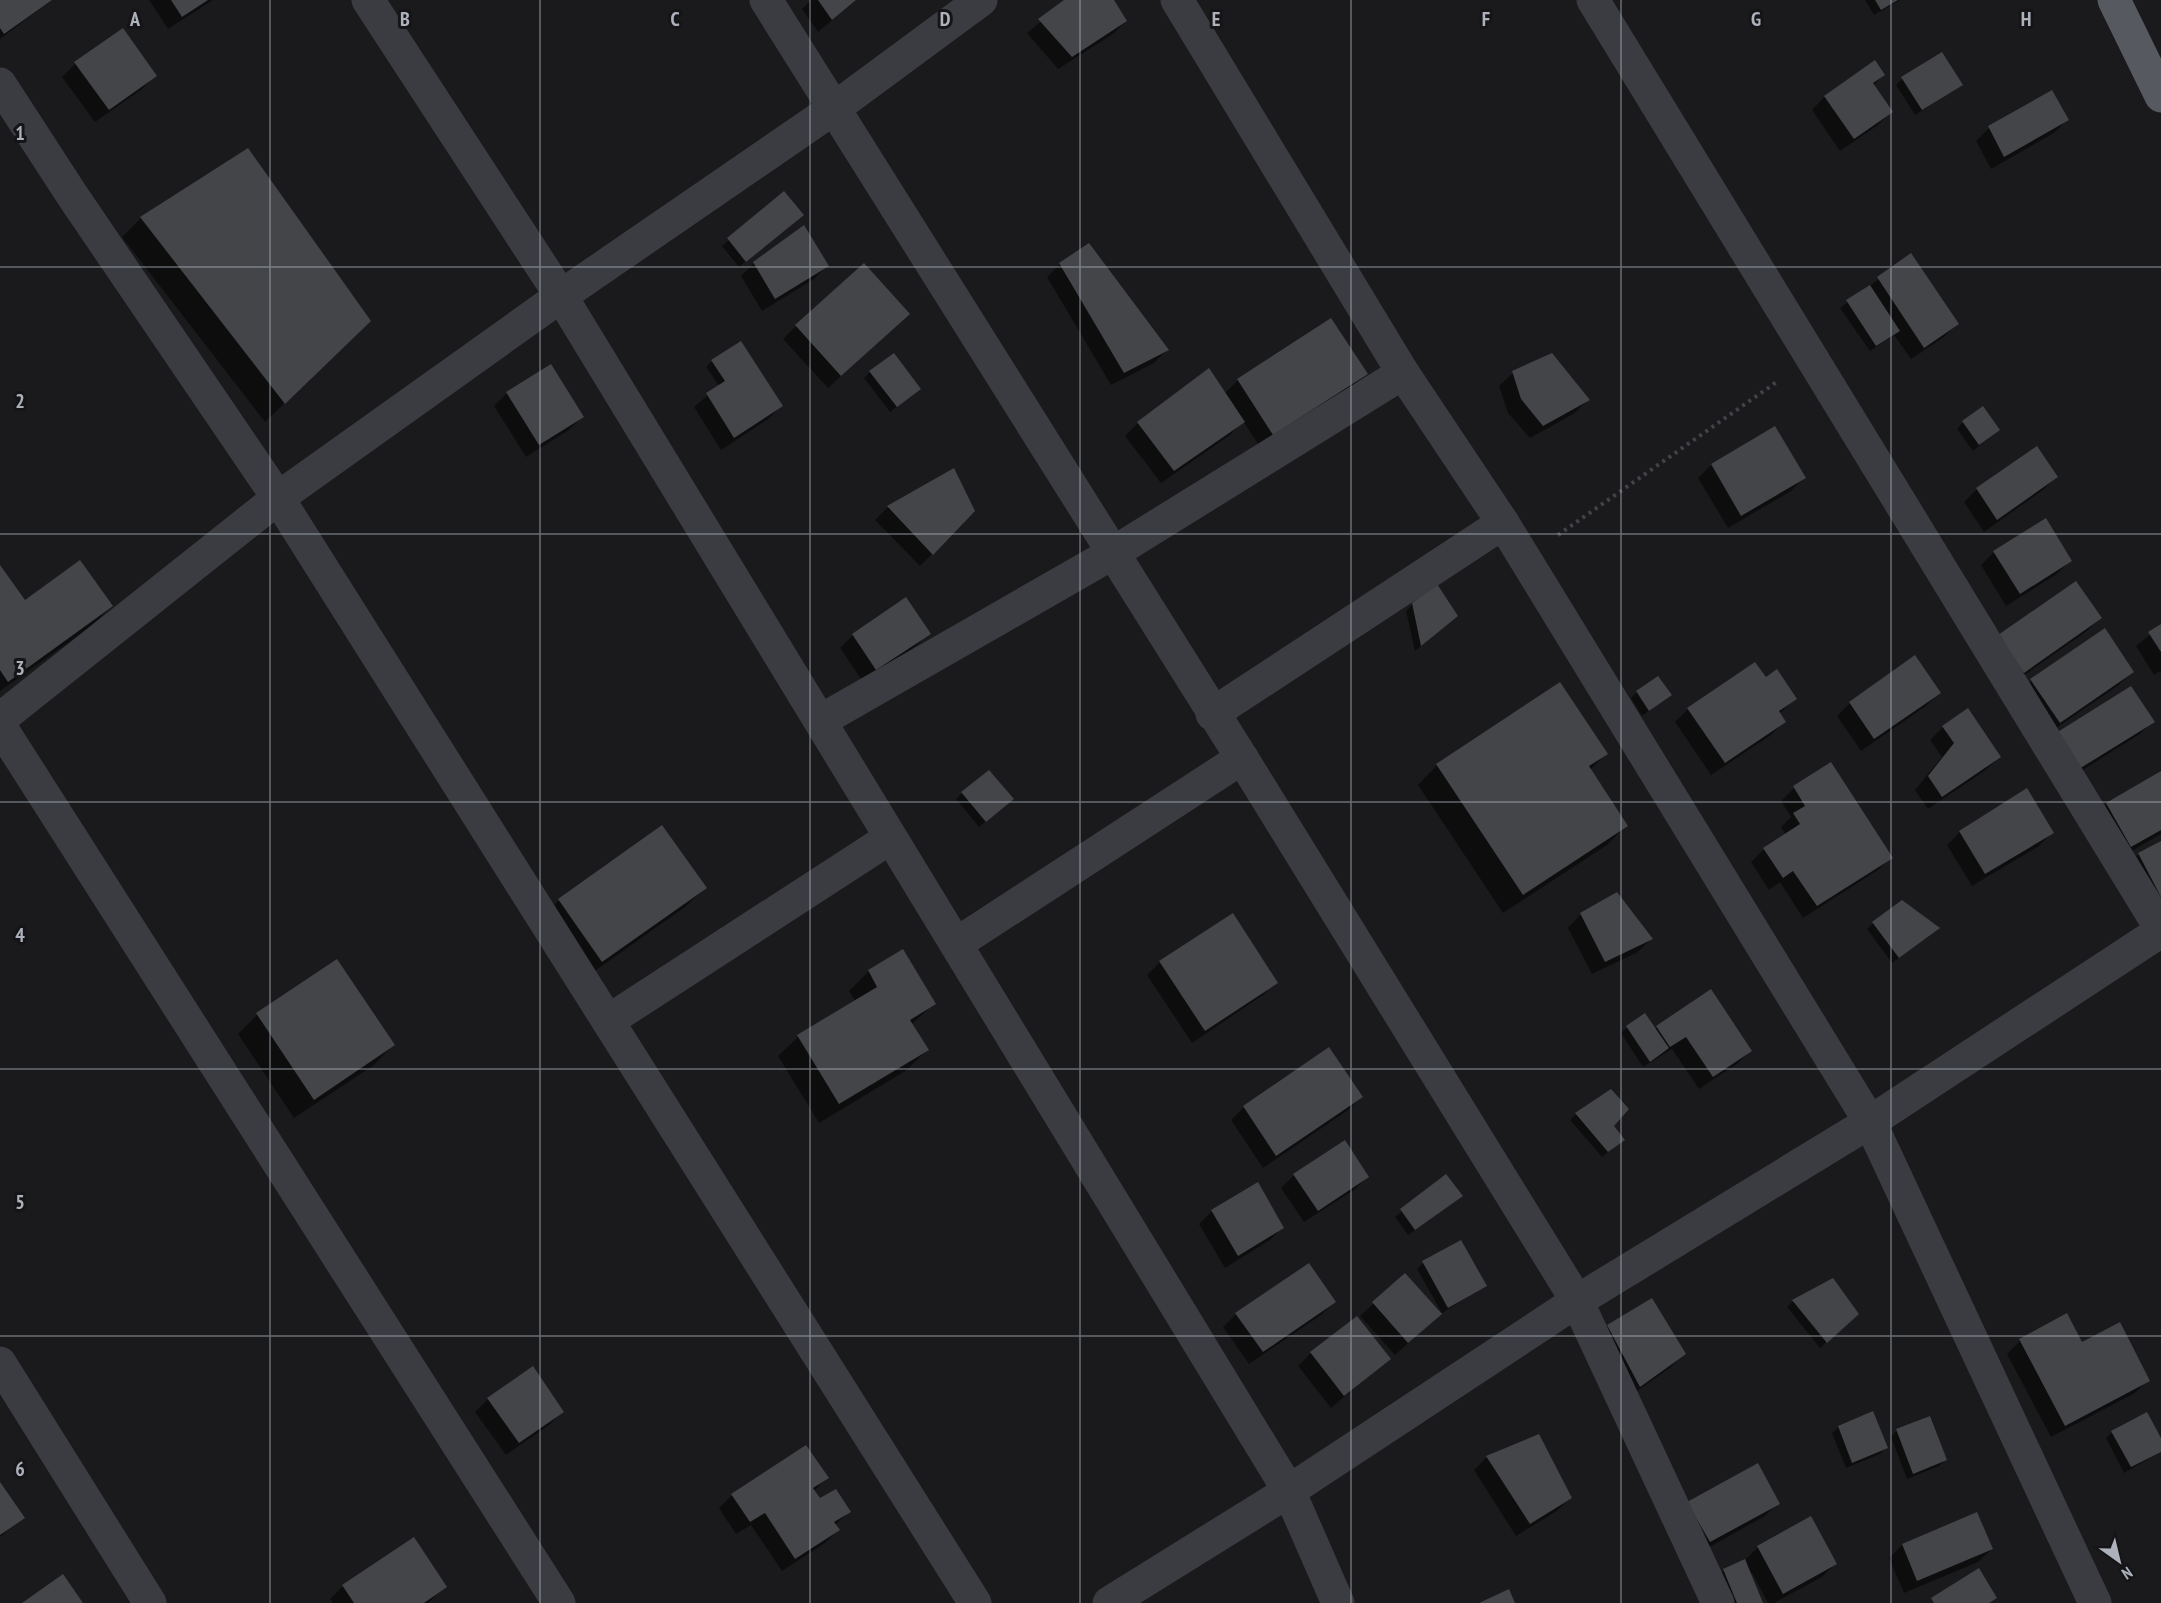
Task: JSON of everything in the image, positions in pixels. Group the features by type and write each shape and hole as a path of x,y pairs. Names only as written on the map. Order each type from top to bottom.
{"main road":[{"path":"2114,0 2161,96"}],"street":[{"path":"368,0 561,296 1289,1491 1338,1603"},
{"path":"766,0 836,107 1212,714 1242,758 1577,1301 1718,1603"},
{"path":"0,719 278,498 561,296 836,107 981,0"},
{"path":"1177,0 1403,373 1503,523 1870,1122 2096,1603"},
{"path":"1109,1603 1289,1491 1577,1301 1870,1122 2161,930 1813,356 1593,0"},
{"path":"0,84 72,195 278,498 975,1603"},
{"path":"820,721 1113,553 1403,373"},
{"path":"1212,714 1503,523"},
{"path":"0,726 559,1603"},
{"path":"956,944 1242,758"},
{"path":"608,1021 890,838"},
{"path":"0,1363 150,1603"}],"path":[{"path":"1524,559 1813,356"}],"building":[{"path":"0,0 52,0 4,34 0,28"},
{"path":"171,0 208,0 182,17"},
{"path":"818,0 856,0 832,20"},
{"path":"1064,0 1114,0 1127,21 1072,57 1038,19"},
{"path":"1875,0 1898,0 1881,10"},
{"path":"123,28 157,76 109,110 74,62"},
{"path":"1942,52 1963,85 1922,110 1901,77"},
{"path":"1875,60 1885,75 1873,83 1893,112 1854,139 1824,96"},
{"path":"2052,90 2069,120 2004,157 1988,126"},
{"path":"248,148 371,321 285,404 140,217"},
{"path":"784,191 804,215 746,262 727,238"},
{"path":"804,225 829,266 775,299 753,262"},
{"path":"1089,243 1169,350 1124,373 1059,263"},
{"path":"1911,253 1959,324 1924,348 1877,277"},
{"path":"864,263 910,314 841,376 795,325"},
{"path":"1870,285 1900,331 1876,346 1846,300"},
{"path":"1331,318 1368,374 1273,435 1237,379"},
{"path":"741,341 783,406 734,438 706,393 725,381 711,360"},
{"path":"894,353 921,389 897,407 869,371"},
{"path":"1552,353 1590,400 1543,426 1521,399 1512,371"},
{"path":"551,364 584,417 539,445 506,392"},
{"path":"1209,368 1245,422 1174,471 1137,422"},
{"path":"1983,406 2000,430 1979,445 1962,421"},
{"path":"1775,426 1806,478 1741,516 1711,464"},
{"path":"2037,446 2058,477 1997,520 1976,488"},
{"path":"954,468 975,511 933,555 887,506"},
{"path":"2046,518 2072,561 2020,594 1993,551"},
{"path":"80,560 113,606 8,682 0,670 0,565 25,600"},
{"path":"2076,581 2102,618 2024,673 1998,635"},
{"path":"1437,584 1458,616 1421,646 1412,603"},
{"path":"906,597 931,634 876,670 852,634"},
{"path":"2161,624 2161,652 2148,632"},
{"path":"2105,628 2134,672 2060,723 2030,679"},
{"path":"1915,655 1941,693 1874,739 1849,702"},
{"path":"1755,662 1766,677 1777,669 1797,699 1779,711 1786,722 1725,763 1687,708"},
{"path":"1658,676 1672,695 1649,711 1636,691"},
{"path":"1560,682 1608,754 1589,766 1628,826 1523,895 1436,764"},
{"path":"2131,686 2155,722 2079,769 2056,733"},
{"path":"1968,708 2001,757 1942,797 1928,776 1954,743 1942,726"},
{"path":"1831,762 1893,858 1817,906 1793,871 1783,878 1763,848 1800,824 1793,813 1805,806 1793,786"},
{"path":"989,770 1014,799 986,822 961,792"},
{"path":"2161,771 2161,830 2131,847 2106,803"},
{"path":"2027,788 2054,833 1985,874 1959,831"},
{"path":"662,825 707,888 602,962 558,899"},
{"path":"2161,841 2161,897 2138,853"},
{"path":"1617,892 1653,939 1605,962 1580,913"},
{"path":"1902,900 1940,928 1899,958 1872,922"},
{"path":"1233,913 1278,983 1205,1031 1159,961"},
{"path":"903,949 936,1004 910,1020 929,1050 839,1104 797,1035 877,987 868,970"},
{"path":"337,959 395,1045 314,1100 256,1013"},
{"path":"1711,989 1752,1051 1713,1077 1686,1037 1670,1047 1656,1026"},
{"path":"1645,1013 1669,1048 1650,1062 1626,1026"},
{"path":"1329,1047 1363,1097 1276,1156 1243,1106"},
{"path":"1611,1089 1629,1109 1614,1126 1625,1140 1608,1152 1575,1113"},
{"path":"1345,1140 1369,1177 1318,1211 1293,1174"},
{"path":"1446,1174 1463,1196 1415,1230 1400,1209"},
{"path":"1258,1182 1284,1228 1238,1256 1211,1210"},
{"path":"1461,1240 1487,1286 1448,1308 1422,1261"},
{"path":"1309,1263 1336,1302 1263,1352 1235,1313"},
{"path":"1405,1273 1442,1314 1408,1343 1372,1302"},
{"path":"1833,1278 1859,1314 1827,1343 1792,1300"},
{"path":"1652,1298 1686,1354 1640,1387 1607,1325"},
{"path":"2067,1313 2082,1342 2120,1322 2150,1381 2065,1426 2019,1339"},
{"path":"1357,1316 1391,1359 1344,1396 1310,1352"},
{"path":"533,1366 564,1412 519,1443 487,1398"},
{"path":"1873,1411 1888,1448 1852,1463 1838,1426"},
{"path":"2147,1412 2161,1438 2161,1452 2131,1467 2111,1431"},
{"path":"1930,1416 1947,1460 1913,1474 1896,1429"},
{"path":"1539,1434 1572,1498 1530,1524 1486,1456"},
{"path":"806,1445 829,1478 813,1488 820,1498 836,1489 851,1512 834,1522 840,1530 795,1559 765,1513 750,1522 731,1494"},
{"path":"1758,1463 1780,1504 1710,1542 1687,1502"},
{"path":"0,1482 25,1518 0,1535"},
{"path":"1977,1512 1993,1549 1917,1581 1902,1544"},
{"path":"1811,1516 1837,1564 1783,1594 1757,1546"},
{"path":"414,1537 447,1587 424,1603 354,1603 342,1585"},
{"path":"1745,1559 1763,1603 1737,1603 1723,1569"},
{"path":"1979,1568 1997,1598 1989,1603 1934,1603 1931,1598"},
{"path":"63,1574 83,1603 22,1603"},
{"path":"1509,1589 1515,1603 1479,1603"}]}
